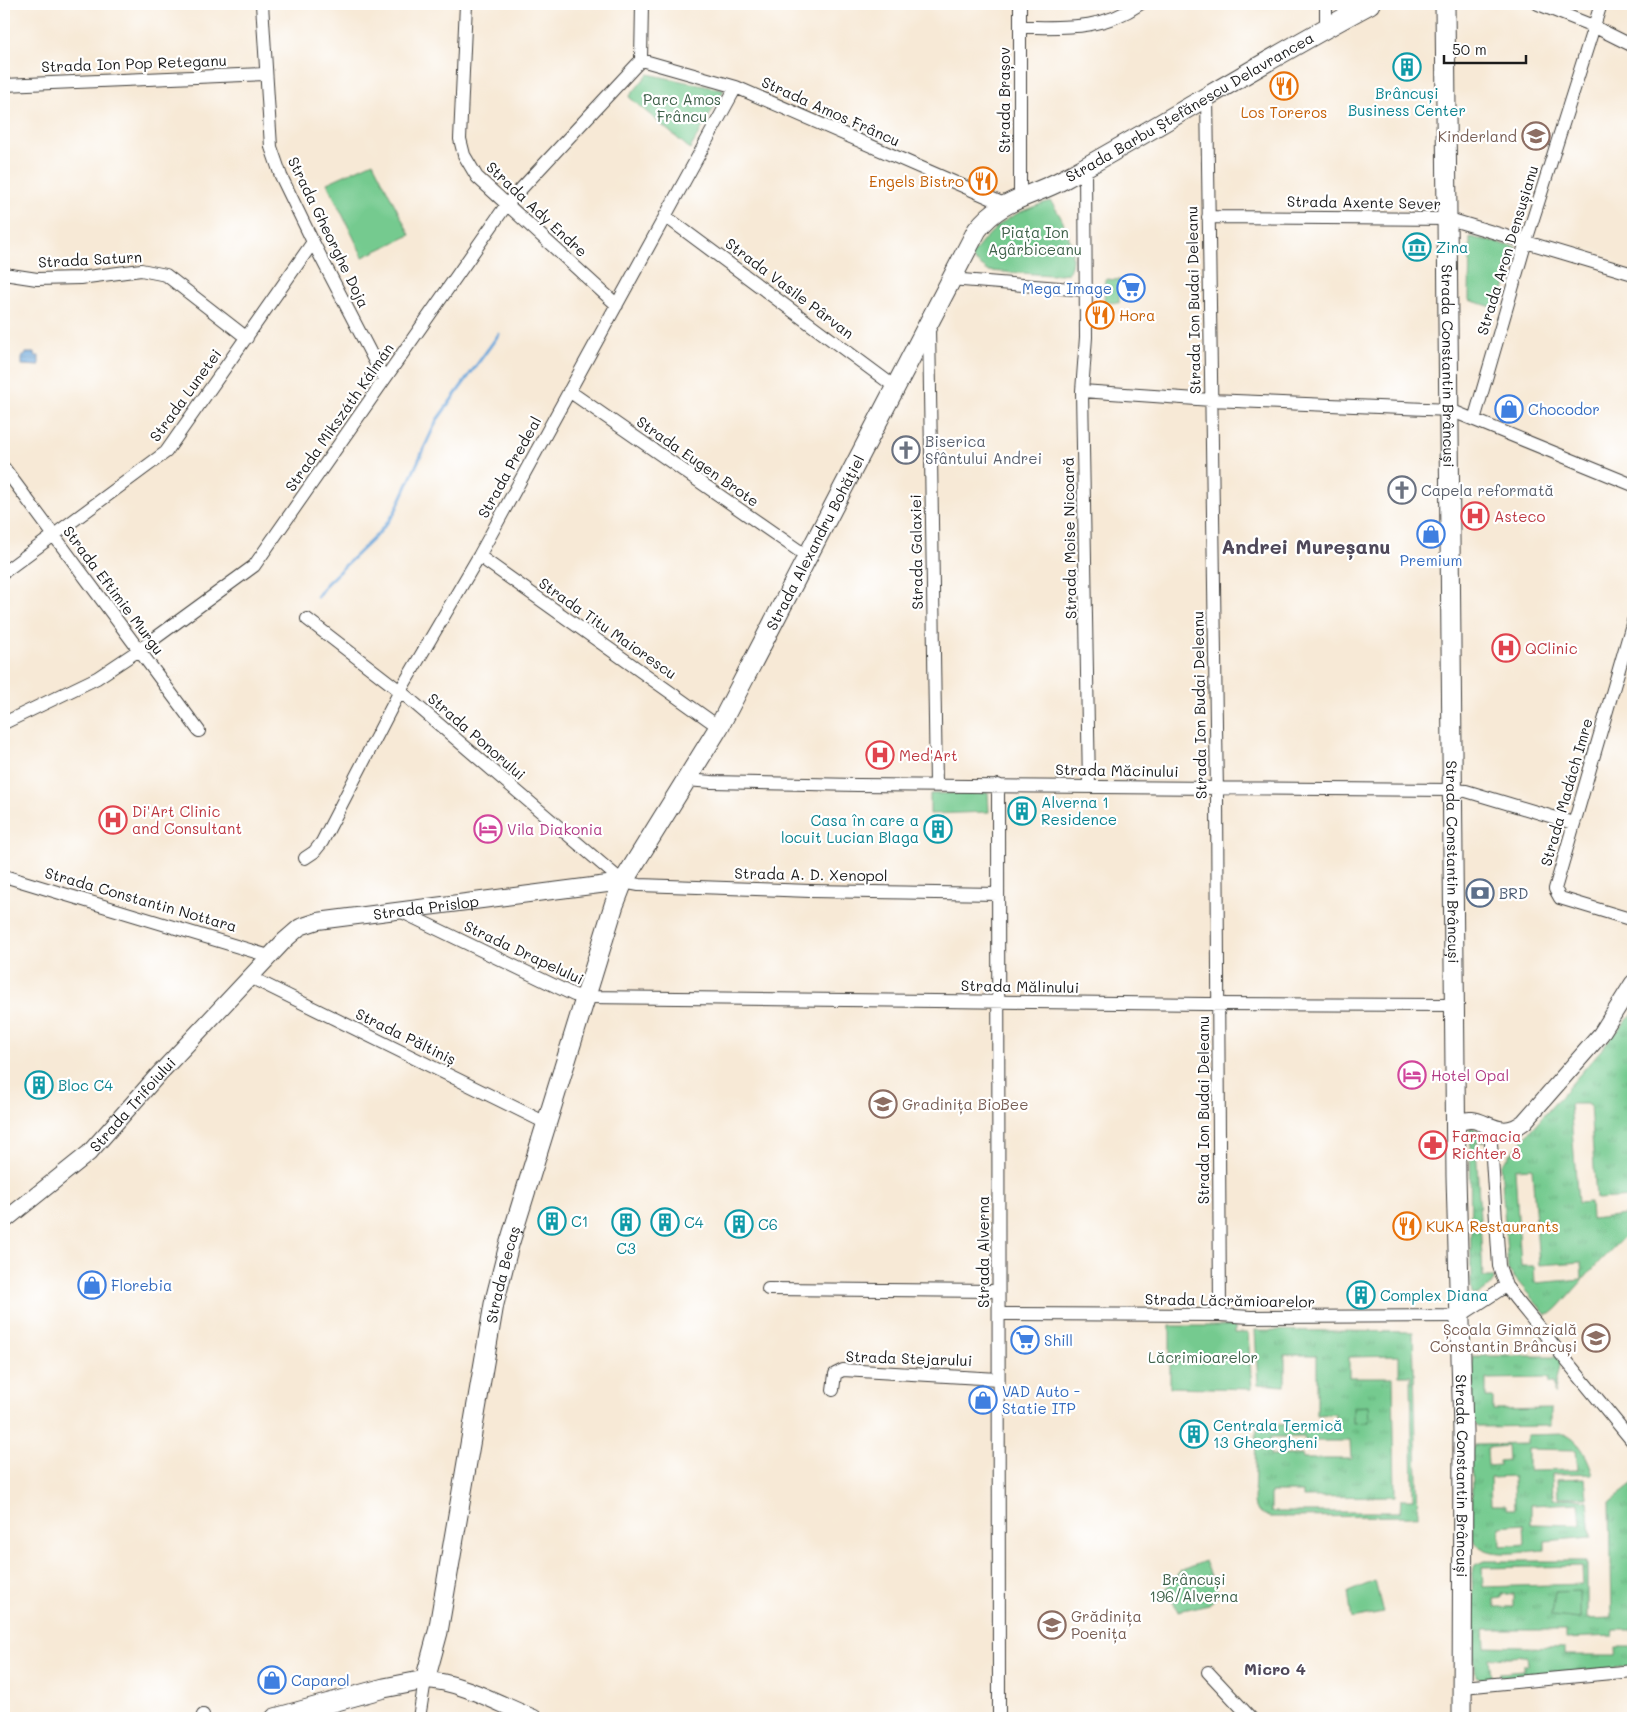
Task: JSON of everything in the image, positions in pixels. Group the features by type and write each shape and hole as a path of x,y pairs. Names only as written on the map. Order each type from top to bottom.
{"main road":[{"name":"Strada Barbu Ștefănescu Delavrancea","path":"1012,201 1048,187 1326,27 1370,4"},
{"name":"Strada Constantin Brâncuși","path":"1445,4 1455,1098 1463,1431 1462,1718"},
{"name":"Strada Alexandru Bohățiel","path":"623,882 719,726 808,558 950,279 982,223 1012,201"},
{"name":"Strada Becaș","path":"425,1680 438,1632 494,1304 509,1245 548,1124 604,932 623,882"},
{"path":"275,1718 384,1688 425,1680"}],"street":[{"name":"Strada Gheorghe Doja","path":"262,4 272,147 281,176 384,379"},
{"name":"Strada Ady Endre","path":"466,4 460,139 469,166 477,177 617,305"},
{"path":"641,60 642,4"},
{"name":"Strada Brașov","path":"1012,201 1020,4"},
{"path":"1020,27 1088,26 1119,16 1140,4"},
{"path":"1326,4 1326,27"},
{"path":"1538,4 1593,26 1633,46"},
{"name":"Strada Aron Densușianu","path":"1474,420 1526,241 1601,4"},
{"name":"Strada Mikszáth Kálmán","path":"4,723 97,678 139,650 254,566 507,204 641,60"},
{"name":"Strada Amos Frâncu","path":"641,60 736,87 1012,201"},
{"name":"Strada Ion Pop Reteganu","path":"4,85 266,74"},
{"name":"Strada Predeal","path":"305,858 314,852 322,842 400,691 479,556 736,87"},
{"name":"Strada Ion Budai Deleanu","path":"1207,95 1217,787 1220,1315"},
{"path":"950,279 1084,290 1085,166"},
{"name":"Strada Vasile Pârvan","path":"665,216 895,387"},
{"name":"Strada Axente Sever","path":"1208,217 1448,219 1633,274"},
{"name":"Strada Lunetei","path":"4,572 166,452 313,242"},
{"name":"Strada Saturn","path":"4,274 37,279 80,278 141,270 166,275 247,338"},
{"name":"Strada Moise Nicoară","path":"1084,290 1086,337 1082,391 1089,786"},
{"name":"Strada Galaxiei","path":"929,318 936,785"},
{"name":"Strada Eugen Brote","path":"569,391 808,558"},
{"path":"1082,391 1211,400 1450,410 1633,485"},
{"name":"Strada Eftimie Murgu","path":"4,468 200,731"},
{"name":"Strada Titu Maiorescu","path":"479,556 719,726"},
{"name":"Strada Ponorului","path":"307,619 400,691 623,882"},
{"name":"Strada Madách Imre","path":"1633,621 1556,886 1558,896 1633,920"},
{"name":"Strada Măcinului","path":"686,780 731,783 1452,790 1466,791 1573,824"},
{"name":"Strada Alverna","path":"998,785 999,1718"},
{"name":"Strada Constantin Nottara","path":"4,876 269,956"},
{"name":"Strada A. D. Xenopol","path":"623,882 810,891 998,894"},
{"name":"Strada Prislop","path":"250,976 291,934 307,923 396,909 623,882"},
{"name":"Strada Drapelului","path":"396,909 574,995 585,997"},
{"name":"Strada Păltiniș","path":"250,976 548,1124"},
{"name":"Strada Trifoiului","path":"4,1222 89,1154 250,976"},
{"path":"1456,1125 1466,1119 1474,1120 1490,1128 1510,1130 1524,1122 1601,1034 1633,983"},
{"name":"Strada Mălinului","path":"585,997 1455,1005"},
{"path":"1455,1098 1490,1128 1499,1266 1506,1286 1633,1442"},
{"path":"1460,1316 1506,1286"},
{"path":"768,1289 998,1291"},
{"name":"Strada Lăcrămioarelor","path":"999,1314 1277,1317 1460,1316"},
{"name":"Strada Stejarului","path":"833,1390 835,1374 843,1370 998,1378"},
{"path":"1463,1687 1633,1671"},
{"path":"1208,1672 1251,1718"},
{"path":"419,1718 425,1680 439,1680 454,1685 534,1718"}],"green space":[{"name":"Parc Amos Frâncu","path":"648,74 724,90 690,149 629,97"},
{"path":"373,162 410,235 363,257 327,183"},
{"name":"Piața Ion Agârbiceanu","path":"1050,201 1065,225 1071,246 1071,265 1068,273 1051,275 988,271 970,257 996,227 1004,221 1023,211"},
{"path":"1470,237 1516,247 1499,309 1469,300"},
{"path":"1105,279 1120,280 1119,303 1104,302"},
{"path":"988,792 989,812 930,814 930,794"},
{"path":"1633,1013 1633,1081 1630,1082 1633,1197 1596,1199 1590,1104 1570,1104 1578,1203 1590,1202 1591,1219 1633,1214 1633,1228 1551,1314 1546,1315 1508,1270 1501,1165","holes":["1532,1168 1539,1265 1581,1262 1582,1279 1535,1283 1534,1266 1521,1266 1515,1169"]},
{"path":"1470,1127 1482,1132 1485,1142 1476,1142 1483,1277 1493,1277 1494,1280 1485,1290 1479,1294 1472,1295 1471,1282"},
{"name":"Lăcrimioarelor","path":"1170,1326 1235,1326 1235,1333 1248,1333 1252,1389 1170,1387"},
{"path":"1255,1330 1413,1332 1418,1516 1270,1517 1258,1512 1254,1503 1256,1434 1258,1425 1335,1424 1335,1414 1317,1415 1317,1355 1285,1355 1285,1386 1258,1384","holes":["1399,1356 1399,1375 1411,1375 1413,1499 1401,1499 1400,1512 1271,1512 1271,1492 1303,1492 1303,1497 1395,1496 1393,1377 1349,1377 1349,1357","1270,1437 1304,1437 1305,1441 1350,1441 1351,1459 1303,1459 1302,1455 1270,1455"]},
{"path":"1472,1356 1558,1356 1561,1360 1554,1395 1554,1383 1549,1383 1549,1378 1486,1379 1486,1398 1493,1398 1493,1410 1551,1409 1551,1426 1477,1427 1471,1418"},
{"path":"1368,1406 1369,1422 1353,1423 1353,1407"},
{"path":"1564,1434 1575,1441 1583,1450 1593,1474 1552,1475 1553,1499 1571,1498 1588,1501 1591,1537 1545,1541 1545,1550 1517,1553 1487,1551 1473,1540 1471,1449 1474,1445 1527,1444 1527,1435","holes":["1507,1446 1508,1460 1499,1461 1499,1465 1488,1466 1487,1448","1528,1449 1576,1450 1578,1470 1528,1471","1514,1477 1515,1509 1506,1509 1506,1505 1491,1505 1490,1478","1579,1503 1581,1525 1531,1524 1531,1505","1524,1524 1525,1544 1501,1546 1500,1526"]},
{"path":"1585,1479 1587,1497 1558,1497 1557,1480"},
{"path":"1633,1484 1633,1630 1614,1630 1613,1636 1566,1638 1566,1630 1484,1630 1485,1646 1565,1648 1565,1655 1615,1655 1616,1647 1633,1647 1633,1666 1486,1681 1478,1677 1475,1672 1472,1575 1476,1565 1485,1561 1587,1561 1587,1619 1612,1618 1610,1502","holes":["1582,1566 1583,1584 1483,1587 1482,1568","1501,1594 1514,1594 1514,1607 1494,1607 1494,1599 1501,1598","1528,1656 1529,1665 1523,1665 1523,1670 1500,1672 1500,1677 1491,1677 1489,1658"]},
{"name":"Brâncuși 196/Alverna","path":"1205,1561 1219,1595 1209,1604 1179,1611 1165,1591 1180,1571"},
{"path":"1375,1581 1383,1613 1352,1619 1348,1592"},
{"path":"1580,1591 1580,1619 1552,1616 1555,1592"}],"water":[{"path":"26,353 35,353 35,356 39,356 39,366 22,365 22,356 25,356"}],"waterway":[{"path":"317,597 326,584 378,534 394,514 437,420 499,334"}],"place":[{"name":"Brâncuși Business Center","path":"1407,67"},
{"name":"Los Toreros","path":"1284,86"},
{"name":"Kinderland","path":"1536,136"},
{"name":"Engels Bistro","path":"983,181"},
{"name":"Zina","path":"1417,247"},
{"name":"Mega Image","path":"1131,288"},
{"name":"Hora","path":"1100,315"},
{"name":"Chocodor","path":"1509,409"},
{"name":"Biserica Sfântului Andrei","path":"906,450"},
{"name":"Capela reformată","path":"1402,490"},
{"name":"Asteco","path":"1475,516"},
{"name":"Premium","path":"1431,534"},
{"name":"QClinic","path":"1506,648"},
{"name":"Med'Art","path":"880,755"},
{"name":"Alverna 1 Residence","path":"1022,811"},
{"name":"Di'Art Clinic and Consultant","path":"113,820"},
{"name":"Vila Diakonia","path":"488,829"},
{"name":"Casa în care a locuit Lucian Blaga","path":"938,829"},
{"name":"BRD","path":"1480,893"},
{"name":"Hotel Opal","path":"1412,1075"},
{"name":"Bloc C4","path":"39,1085"},
{"name":"Gradinița BioBee","path":"883,1104"},
{"name":"Farmacia Richter 8","path":"1433,1145"},
{"name":"C1","path":"552,1221"},
{"name":"C3","path":"626,1222"},
{"name":"C4","path":"665,1222"},
{"name":"C6","path":"739,1224"},
{"name":"KUKA Restaurants","path":"1407,1226"},
{"name":"Florebia","path":"92,1285"},
{"name":"Complex Diana","path":"1361,1295"},
{"name":"Școala Gimnazială Constantin Brâncuși","path":"1596,1338"},
{"name":"Shill","path":"1025,1340"},
{"name":"VAD Auto - Statie ITP","path":"983,1400"},
{"name":"Centrala Termică 13 Gheorgheni","path":"1194,1434"},
{"name":"Grădinița Poenița","path":"1052,1625"},
{"name":"Caparol","path":"272,1680"}],"district":[{"name":"Andrei Mureșanu","path":"1306,546"},
{"name":"Micro 4","path":"1275,1668"}]}
